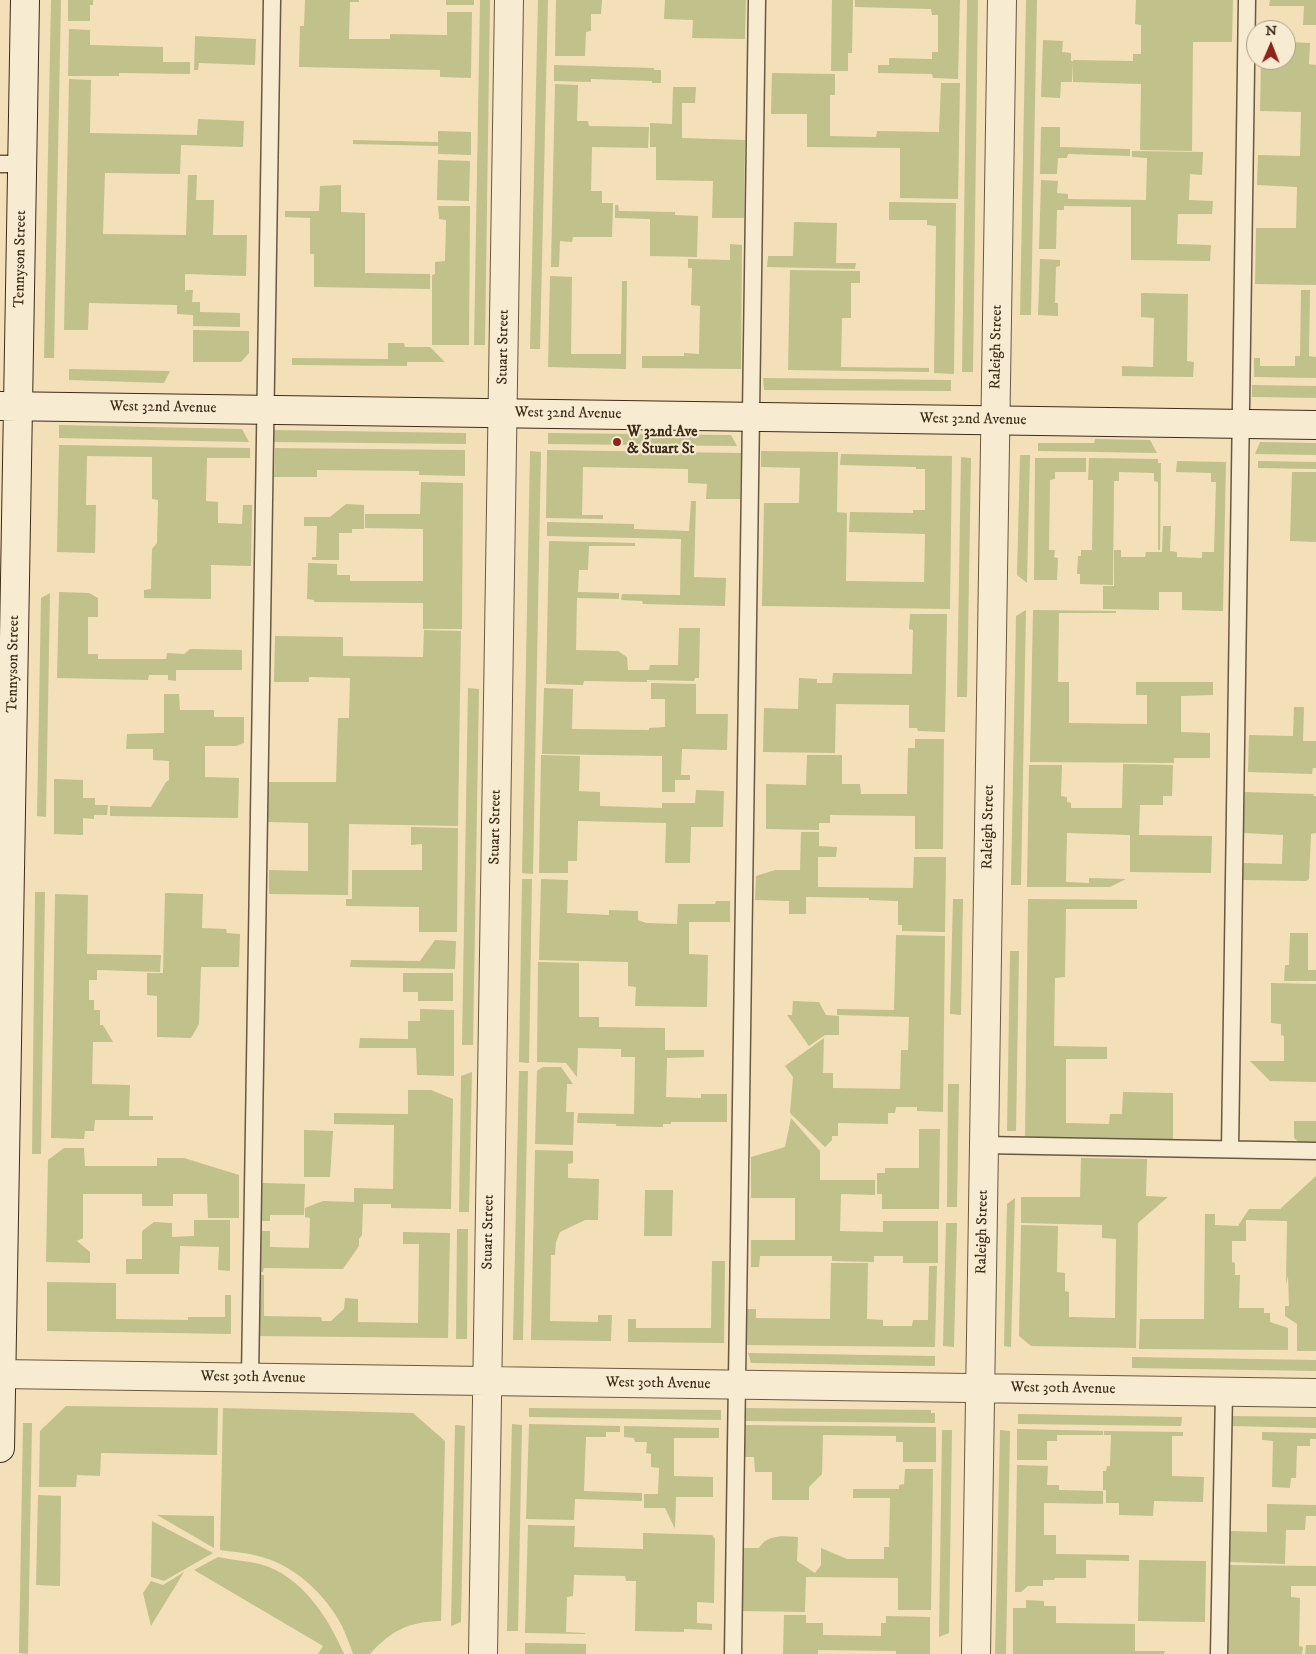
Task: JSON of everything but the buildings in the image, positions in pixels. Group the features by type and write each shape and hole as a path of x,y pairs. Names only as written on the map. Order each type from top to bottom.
{"street":[{"name":"Tennyson Street","path":"0,1448 11,164 25,0"},
{"name":"Stuart Street","path":"483,1654 509,0"},
{"name":"Raleigh Street","path":"976,1654 1002,0"},
{"name":"West 32nd Avenue","path":"10,406 1316,424"},
{"name":"West 30th Avenue","path":"1,1374 1316,1393"}],"lane":[{"path":"250,1378 272,0"},
{"path":"733,1654 757,0"},
{"path":"1230,1149 1247,0"},
{"path":"984,1145 1316,1151"},
{"path":"1219,1654 1224,1392"}],"green space":[{"path":"51,0 61,0 54,358 44,358"},
{"path":"68,0 93,0 93,5 90,5 90,21 68,21"},
{"path":"305,0 359,0 359,2 350,2 349,39 390,39 390,34 447,35 447,12 472,12 471,78 440,77 440,70 299,67 300,26 304,26"},
{"path":"446,0 474,0 474,5 446,5"},
{"path":"480,0 490,0 485,345 474,345"},
{"path":"538,0 548,0 540,349 530,349"},
{"path":"556,0 602,0 601,14 591,14 591,31 586,32 585,56 555,56"},
{"path":"665,0 746,0 745,39 692,38 693,20 664,19"},
{"path":"832,0 853,0 852,53 848,53 848,71 831,71"},
{"path":"855,0 960,0 958,79 933,78 932,74 878,73 878,65 889,65 889,58 932,59 932,52 938,52 938,15 932,15 931,9 855,7"},
{"path":"967,0 978,0 973,372 962,372"},
{"path":"1026,0 1037,0 1031,315 1020,315"},
{"path":"1136,0 1233,0 1232,42 1193,42 1192,151 1140,150 1141,84 1073,82 1073,60 1133,61 1133,54 1141,54 1141,25 1135,24"},
{"path":"1270,0 1316,0 1316,25 1303,25 1304,6 1269,6"},
{"path":"69,29 90,30 90,45 163,47 163,62 190,62 190,74 119,73 119,76 68,76"},
{"path":"195,36 256,39 255,65 199,63 198,70 194,70"},
{"path":"1043,40 1063,41 1062,52 1071,53 1071,61 1073,61 1072,82 1061,82 1060,98 1041,97"},
{"path":"1296,42 1310,43 1309,64 1316,65 1316,285 1255,284 1256,228 1296,228 1297,187 1257,185 1258,155 1300,156 1301,112 1260,111 1261,70 1296,70"},
{"path":"554,65 654,68 654,70 661,70 661,83 591,79 591,82 554,81"},
{"path":"772,73 835,74 835,95 830,95 830,136 876,137 877,131 939,132 941,83 960,83 958,199 900,198 900,148 807,147 807,114 771,114"},
{"path":"69,79 91,80 90,133 197,135 198,119 244,121 243,147 181,145 180,174 105,173 103,234 186,235 188,175 197,175 196,200 214,200 213,235 247,235 246,276 185,274 185,293 186,290 193,290 192,302 200,302 200,312 240,313 240,327 193,326 193,315 177,314 177,305 89,303 88,330 64,330"},
{"path":"555,84 578,85 577,121 588,121 589,126 649,127 648,148 592,147 591,191 602,191 602,203 613,203 612,237 573,237 572,242 560,241 559,267 551,267"},
{"path":"673,87 696,87 695,103 682,103 682,138 745,140 744,218 712,218 713,181 656,180 656,147 650,147 650,123 672,124"},
{"path":"1041,127 1060,127 1060,147 1130,149 1130,156 1068,154 1067,158 1058,158 1057,174 1040,174"},
{"path":"438,131 471,132 471,155 438,154 438,146 353,144 353,140 438,142"},
{"path":"1132,151 1203,152 1202,175 1190,174 1189,200 1213,201 1212,214 1178,214 1177,244 1211,245 1210,261 1131,260 1131,207 1064,206 1064,210 1057,210 1056,249 1039,249 1041,180 1058,181 1057,193 1068,194 1068,199 1146,200 1147,158 1132,157"},
{"path":"438,160 470,161 469,201 437,200"},
{"path":"341,185 341,212 365,213 365,273 430,274 430,289 314,287 314,254 310,254 310,218 285,217 285,211 319,211 320,186"},
{"path":"889,202 956,203 954,374 934,373 936,226 927,225 927,220 889,220"},
{"path":"615,205 618,205 619,211 675,212 675,215 698,216 697,257 650,256 650,219 615,218"},
{"path":"438,206 470,206 469,345 432,345 432,275 435,274 435,262 445,261 446,220 439,219"},
{"path":"794,222 837,223 836,263 856,263 855,269 767,267 768,256 793,256"},
{"path":"730,244 742,245 741,369 642,368 642,356 684,356 684,353 699,354 700,306 691,305 692,268 688,268 688,259 730,260"},
{"path":"1040,259 1060,260 1060,266 1056,267 1055,303 1058,303 1058,316 1038,315"},
{"path":"790,270 860,271 860,283 851,283 851,318 842,318 841,367 929,368 929,372 788,370"},
{"path":"550,276 572,277 571,354 621,354 622,281 627,281 626,369 548,367"},
{"path":"1301,290 1310,290 1309,356 1316,357 1316,378 1254,377 1254,358 1260,358 1260,366 1295,366 1295,356 1300,356"},
{"path":"1141,293 1188,294 1187,361 1194,362 1193,377 1122,376 1122,366 1153,367 1154,318 1141,317"},
{"path":"193,330 249,331 249,353 241,362 193,362"},
{"path":"388,343 404,343 405,347 430,347 445,362 407,362 407,366 292,365 292,358 388,359"},
{"path":"69,369 170,371 164,383 69,380"},
{"path":"763,378 951,380 951,391 764,390"},
{"path":"1252,385 1316,386 1316,398 1252,397"},
{"path":"59,425 242,429 249,442 59,438"},
{"path":"274,430 466,433 466,444 274,442"},
{"path":"548,433 731,435 737,446 548,444"},
{"path":"1095,439 1150,440 1157,453 1038,451 1038,443 1094,443"},
{"path":"1260,442 1316,443 1316,455 1255,454"},
{"path":"59,445 250,448 250,458 207,458 206,501 218,502 218,523 242,524 243,505 252,505 251,566 211,565 211,599 144,598 144,590 151,589 152,549 157,543 158,500 152,499 152,457 87,456 86,505 96,505 95,553 57,552"},
{"path":"275,448 465,450 465,476 419,475 419,471 317,470 317,477 274,477"},
{"path":"547,450 741,453 740,499 706,499 707,484 688,483 688,469 583,467 582,515 603,515 603,519 546,518"},
{"path":"530,451 541,452 533,874 522,873"},
{"path":"761,451 838,452 837,512 847,513 846,581 924,582 925,534 849,532 850,512 913,513 913,510 925,510 925,469 916,469 916,467 840,465 841,454 952,456 950,609 762,606 764,503 799,503 800,468 761,467"},
{"path":"1020,455 1030,455 1027,583 1017,575"},
{"path":"961,457 971,458 967,697 957,697"},
{"path":"1035,458 1086,458 1086,472 1055,472 1055,479 1050,480 1049,550 1055,550 1054,557 1058,558 1057,580 1034,580"},
{"path":"1089,458 1158,459 1158,463 1161,463 1160,550 1158,550 1158,482 1154,481 1154,473 1119,472 1119,481 1114,481 1113,585 1080,584 1080,574 1077,574 1078,556 1081,556 1081,550 1092,550 1093,480 1088,480"},
{"path":"1177,461 1226,462 1223,611 1182,610 1182,592 1159,592 1159,610 1103,609 1103,586 1114,586 1114,550 1121,550 1121,557 1145,557 1146,552 1162,552 1163,526 1171,526 1170,551 1177,552 1177,557 1202,558 1202,552 1214,552 1216,482 1211,482 1211,473 1176,472"},
{"path":"1258,461 1316,462 1316,469 1258,468"},
{"path":"1292,472 1316,472 1316,542 1290,541"},
{"path":"421,482 463,483 462,629 423,629 423,603 314,602 314,600 307,599 308,563 337,564 337,575 350,575 350,581 423,581 423,529 365,528 365,514 420,514"},
{"path":"691,501 696,501 694,577 726,578 725,606 643,604 642,601 621,600 622,594 680,595 681,539 547,536 547,522 634,524 634,529 689,531"},
{"path":"346,504 364,505 364,529 352,529 352,533 339,533 339,560 312,560 312,557 316,557 317,526 304,526 304,517 330,517"},
{"path":"549,541 635,543 635,546 589,546 588,570 579,570 578,592 619,593 619,599 577,598 576,650 618,651 627,657 628,670 649,670 650,665 678,665 679,628 700,628 699,678 695,678 694,681 584,681 583,685 546,684"},
{"path":"59,592 89,593 98,598 98,617 88,617 88,654 98,654 98,659 166,659 167,653 184,654 190,649 242,650 242,670 176,670 176,681 168,680 168,675 149,675 148,680 57,678"},
{"path":"50,593 46,817 37,816 41,598"},
{"path":"1026,610 1021,885 1011,885 1016,616"},
{"path":"1033,610 1116,611 1116,613 1059,613 1058,682 1069,682 1069,723 1147,724 1147,695 1136,695 1136,682 1213,682 1213,695 1181,696 1181,732 1210,733 1210,758 1174,758 1174,763 1030,762"},
{"path":"910,614 947,614 945,732 918,731 917,728 909,728 909,705 836,704 835,753 763,752 764,708 798,709 799,678 817,679 817,683 832,683 833,673 912,674 913,630 909,629"},
{"path":"424,630 461,631 458,826 349,824 348,895 269,894 269,870 308,871 308,823 267,822 268,782 336,782 338,718 349,718 350,678 309,677 309,682 274,682 275,636 343,637 343,656 423,657"},
{"path":"651,683 696,684 696,714 728,714 727,750 682,749 681,775 690,775 690,780 675,780 675,792 662,792 662,756 542,754 544,688 573,689 572,729 649,730 649,728 665,727 665,699 651,699"},
{"path":"468,688 479,689 473,1045 462,1045"},
{"path":"164,694 179,694 180,710 214,710 214,717 244,717 244,743 236,746 205,746 205,777 239,778 238,818 110,816 110,806 151,807 169,780 169,761 153,760 153,749 126,749 127,734 164,733"},
{"path":"1294,707 1304,707 1303,741 1316,741 1316,768 1313,768 1312,774 1248,772 1249,735 1293,736"},
{"path":"915,739 944,739 943,849 915,849 915,816 830,815 830,823 819,823 819,830 766,829 766,784 806,785 807,755 842,755 842,784 860,784 861,794 907,794 908,748 915,748"},
{"path":"541,755 580,756 579,791 600,792 600,806 662,808 662,803 695,803 696,790 724,791 723,827 691,827 690,863 665,863 666,823 578,821 577,861 568,861 568,873 539,873"},
{"path":"1123,764 1173,765 1172,796 1163,796 1163,805 1140,805 1139,835 1212,836 1211,873 1130,872 1130,835 1067,833 1066,882 1089,883 1089,878 1126,879 1110,887 1027,887 1029,765 1062,765 1061,796 1067,797 1067,802 1071,803 1071,808 1122,808"},
{"path":"54,779 83,780 83,798 95,798 95,805 108,805 107,815 94,815 94,819 83,818 83,835 54,834"},
{"path":"1244,792 1314,794 1313,796 1316,796 1316,833 1311,834 1309,879 1306,881 1243,880 1243,863 1282,864 1283,835 1243,833"},
{"path":"411,827 458,828 457,932 419,932 419,907 346,906 346,899 352,899 352,870 422,870 422,844 411,845"},
{"path":"801,832 819,832 819,846 837,847 836,857 818,857 818,887 913,888 914,857 946,857 945,932 902,931 902,925 898,925 898,901 869,900 869,898 806,897 806,914 789,914 789,901 755,900 756,876 775,870 800,870"},
{"path":"522,879 532,879 529,1063 519,1062"},
{"path":"541,879 568,880 567,913 609,915 609,910 638,911 638,920 646,923 677,924 678,904 715,904 716,901 730,901 730,922 689,922 689,954 708,955 707,1007 635,1006 636,987 628,986 628,962 539,960"},
{"path":"35,892 45,892 41,1154 32,1154"},
{"path":"165,893 203,894 202,928 226,929 227,933 240,934 239,967 201,967 199,1024 191,1038 157,1037 157,996 147,995 147,973 163,973"},
{"path":"55,894 88,895 87,954 161,955 160,972 97,970 97,980 89,980 89,1000 94,1000 94,1010 100,1010 100,1025 103,1025 113,1042 93,1042 92,1084 130,1085 129,1116 153,1116 153,1120 95,1120 94,1131 85,1131 84,1139 51,1138"},
{"path":"953,899 963,899 961,1015 950,1014"},
{"path":"1028,899 1137,900 1137,909 1066,909 1065,977 1055,978 1054,1046 1107,1047 1107,1059 1066,1059 1066,1123 1109,1124 1110,1114 1122,1114 1123,1092 1173,1093 1173,1140 1025,1138"},
{"path":"1290,933 1308,933 1308,970 1316,970 1316,981 1284,981 1285,965 1289,965"},
{"path":"896,935 945,936 943,1112 917,1111 917,1107 896,1107 895,1113 888,1113 888,1124 838,1123 838,1136 832,1136 832,1140 825,1147 790,1113 793,1077 785,1066 824,1038 823,1073 833,1073 833,1088 900,1089 901,1050 908,1050 909,1017 837,1015 837,1009 894,1010"},
{"path":"435,940 456,941 455,969 350,967 351,960 420,961"},
{"path":"1010,951 1019,951 1016,1131 1007,1131"},
{"path":"538,962 579,963 579,1017 599,1017 599,1027 665,1028 665,1050 704,1050 704,1057 667,1058 666,1097 701,1098 701,1094 727,1094 727,1122 671,1122 671,1124 663,1124 663,1127 577,1123 578,1113 634,1114 635,1057 621,1057 621,1049 578,1048 577,1077 566,1063 537,1062"},
{"path":"403,973 453,973 453,1001 418,1001 418,992 403,992"},
{"path":"1271,983 1316,984 1316,1082 1270,1081 1250,1061 1284,1061 1284,1036 1281,1035 1281,1024 1271,1023"},
{"path":"793,1001 819,1002 826,1015 839,1016 839,1035 825,1035 809,1046 787,1015 792,1015"},
{"path":"420,1009 454,1010 454,1076 417,1075 416,1048 359,1048 360,1038 408,1039 408,1021 420,1021"},
{"path":"543,1067 561,1067 573,1084 567,1084 566,1112 574,1112 573,1145 535,1144 537,1071"},
{"path":"519,1071 528,1071 523,1340 513,1340"},
{"path":"472,1072 469,1212 459,1212 461,1076"},
{"path":"948,1084 959,1084 957,1207 947,1207"},
{"path":"408,1090 431,1090 453,1099 451,1209 391,1208 391,1204 363,1204 362,1235 359,1239 359,1246 343,1269 264,1268 263,1272 258,1272 259,1231 270,1231 270,1247 309,1248 310,1218 305,1217 305,1208 323,1201 354,1202 354,1188 393,1189 394,1125 334,1124 334,1113 408,1114"},
{"path":"791,1118 820,1151 820,1180 875,1180 875,1195 841,1194 840,1231 883,1232 883,1221 938,1221 938,1263 903,1263 903,1256 874,1256 874,1262 832,1261 832,1256 760,1256 759,1267 751,1267 751,1240 795,1240 795,1198 751,1198 751,1157 785,1147"},
{"path":"1294,1121 1316,1121 1316,1146 1303,1146 1294,1138"},
{"path":"919,1129 940,1129 939,1209 882,1209 882,1194 877,1194 877,1173 885,1173 885,1168 919,1168"},
{"path":"304,1130 333,1131 330,1177 304,1177"},
{"path":"64,1148 84,1148 85,1166 157,1166 157,1158 184,1158 239,1175 239,1218 208,1218 207,1194 173,1194 173,1206 142,1206 142,1194 83,1194 83,1238 77,1241 90,1252 90,1263 46,1262 48,1160"},
{"path":"535,1150 573,1151 573,1163 568,1164 568,1178 599,1179 598,1220 585,1220 560,1232 556,1242 555,1255 551,1255 550,1321 598,1322 598,1315 612,1315 611,1341 531,1340"},
{"path":"1081,1158 1147,1159 1146,1196 1168,1197 1138,1223 1136,1348 1031,1346 1019,1336 1021,1225 1058,1226 1057,1272 1065,1273 1065,1291 1069,1292 1069,1317 1115,1318 1116,1239 1102,1238 1102,1225 1021,1223 1021,1197 1080,1197"},
{"path":"1316,1176 1316,1351 1297,1351 1297,1324 1285,1316 1285,1306 1289,1306 1288,1276 1286,1284 1287,1221 1246,1220 1246,1241 1232,1241 1232,1262 1235,1263 1235,1275 1240,1275 1239,1308 1264,1308 1264,1313 1270,1313 1270,1322 1288,1328 1288,1350 1139,1349 1140,1319 1204,1319 1205,1214 1215,1214 1215,1225 1238,1226 1249,1209 1280,1209"},
{"path":"261,1183 305,1184 304,1215 270,1215 270,1221 260,1221"},
{"path":"645,1190 673,1190 672,1236 644,1236"},
{"path":"1015,1198 1011,1347 1004,1346 1007,1204"},
{"path":"194,1220 230,1220 230,1271 218,1270 219,1247 180,1246 179,1274 126,1274 126,1259 142,1259 142,1231 154,1222 172,1223 172,1237 194,1236"},
{"path":"946,1223 957,1223 954,1347 943,1346"},
{"path":"457,1229 468,1229 467,1339 456,1339"},
{"path":"403,1232 450,1233 448,1338 256,1336 257,1275 264,1275 264,1316 321,1317 322,1321 331,1321 344,1309 345,1298 358,1299 358,1322 418,1323 419,1244 403,1244"},
{"path":"712,1261 725,1261 724,1343 628,1342 628,1319 636,1319 636,1328 711,1328"},
{"path":"831,1263 868,1263 867,1319 883,1320 883,1326 912,1326 913,1320 928,1320 929,1266 937,1266 935,1347 745,1345 746,1309 756,1309 756,1318 830,1319"},
{"path":"47,1282 116,1283 116,1319 188,1320 188,1317 225,1317 225,1295 231,1295 231,1334 47,1331"},
{"path":"748,1353 935,1356 935,1366 751,1363"},
{"path":"1132,1357 1316,1360 1316,1371 1132,1368"},
{"path":"66,1406 218,1408 217,1455 101,1453 100,1476 77,1475 76,1487 39,1487 40,1431"},
{"path":"223,1408 413,1413 445,1441 441,1621 419,1623 401,1629 393,1633 370,1654 353,1654 342,1626 327,1603 298,1575 274,1561 262,1557 220,1550"},
{"path":"529,1408 721,1410 721,1420 529,1417"},
{"path":"745,1408 931,1410 931,1413 935,1413 935,1423 746,1421"},
{"path":"1018,1414 1182,1417 1181,1426 1018,1424"},
{"path":"1231,1416 1316,1417 1316,1428 1231,1426"},
{"path":"23,1423 32,1423 28,1654 19,1653"},
{"path":"512,1424 522,1425 518,1631 507,1631"},
{"path":"529,1424 620,1426 620,1432 606,1432 606,1437 586,1437 584,1491 642,1493 642,1501 575,1499 574,1520 526,1519"},
{"path":"455,1425 465,1426 461,1622 451,1626"},
{"path":"745,1425 936,1427 936,1462 903,1462 903,1442 896,1442 896,1436 823,1435 822,1474 809,1487 809,1500 772,1500 772,1472 755,1472 754,1457 744,1457"},
{"path":"624,1426 719,1428 719,1438 674,1438 674,1476 713,1477 713,1497 676,1497 675,1529 665,1508 644,1508 644,1494 658,1494 659,1468 651,1467 651,1454 646,1453 647,1442 635,1442 634,1438 624,1437"},
{"path":"1017,1429 1103,1431 1103,1435 1057,1435 1057,1441 1047,1441 1047,1460 1017,1460"},
{"path":"942,1430 952,1430 949,1633 939,1637"},
{"path":"1000,1430 1010,1431 1006,1654 995,1654"},
{"path":"1104,1431 1183,1432 1183,1436 1172,1436 1172,1476 1204,1477 1203,1502 1154,1501 1153,1516 1119,1515 1119,1503 1106,1503 1106,1490 1103,1490 1103,1471 1106,1471 1107,1466 1110,1466 1111,1435 1104,1435"},
{"path":"1262,1432 1316,1433 1316,1439 1310,1439 1310,1446 1297,1446 1296,1478 1291,1478 1290,1488 1272,1487 1273,1441 1262,1440"},
{"path":"1017,1465 1048,1466 1047,1485 1059,1485 1059,1490 1103,1491 1103,1504 1044,1503 1044,1535 1056,1535 1056,1554 1129,1555 1129,1561 1086,1560 1086,1578 1043,1580 1043,1586 1028,1586 1021,1592 1015,1592"},
{"path":"905,1469 933,1469 931,1610 898,1610 898,1578 806,1577 805,1612 738,1611 742,1548 759,1548 762,1543 776,1537 798,1537 797,1561 815,1573 821,1565 821,1548 847,1559 884,1559 884,1547 889,1547 890,1498 853,1498 853,1489 899,1489 899,1485 904,1484"},
{"path":"38,1495 61,1496 60,1586 36,1585"},
{"path":"1267,1504 1316,1505 1316,1516 1306,1516 1305,1530 1286,1530 1285,1564 1229,1562 1230,1531 1267,1532"},
{"path":"157,1515 214,1516 214,1548"},
{"path":"152,1521 213,1553 164,1581 151,1577"},
{"path":"528,1525 575,1526 574,1547 643,1549 643,1533 712,1535 715,1539 714,1603 697,1602 697,1623 712,1624 712,1630 684,1629 684,1632 635,1631 636,1581 626,1581 625,1576 574,1575 573,1596 567,1597 566,1632 585,1634 525,1633"},
{"path":"218,1557 260,1564 289,1578 301,1588 321,1612 344,1654 318,1654 323,1646 194,1570"},
{"path":"1139,1560 1206,1561 1205,1622 1138,1621"},
{"path":"1228,1565 1316,1566 1316,1586 1291,1586 1291,1597 1300,1598 1299,1646 1303,1647 1302,1654 1226,1654"},
{"path":"184,1572 151,1626 143,1593 151,1581 163,1585"},
{"path":"1026,1600 1044,1601 1044,1606 1056,1606 1056,1623 1135,1624 1135,1651 1165,1651 1164,1654 1013,1654 1013,1608 1026,1608"},
{"path":"784,1615 806,1615 806,1623 823,1623 823,1635 881,1636 881,1623 886,1623 886,1616 930,1617 930,1654 896,1654 896,1651 818,1650 818,1654 783,1654"},
{"path":"525,1643 586,1644 586,1654 525,1654"},
{"path":"1306,1645 1316,1645 1316,1654 1305,1654"}],"place":[{"name":"W 32nd Ave & Stuart St","path":"617,442"}]}
